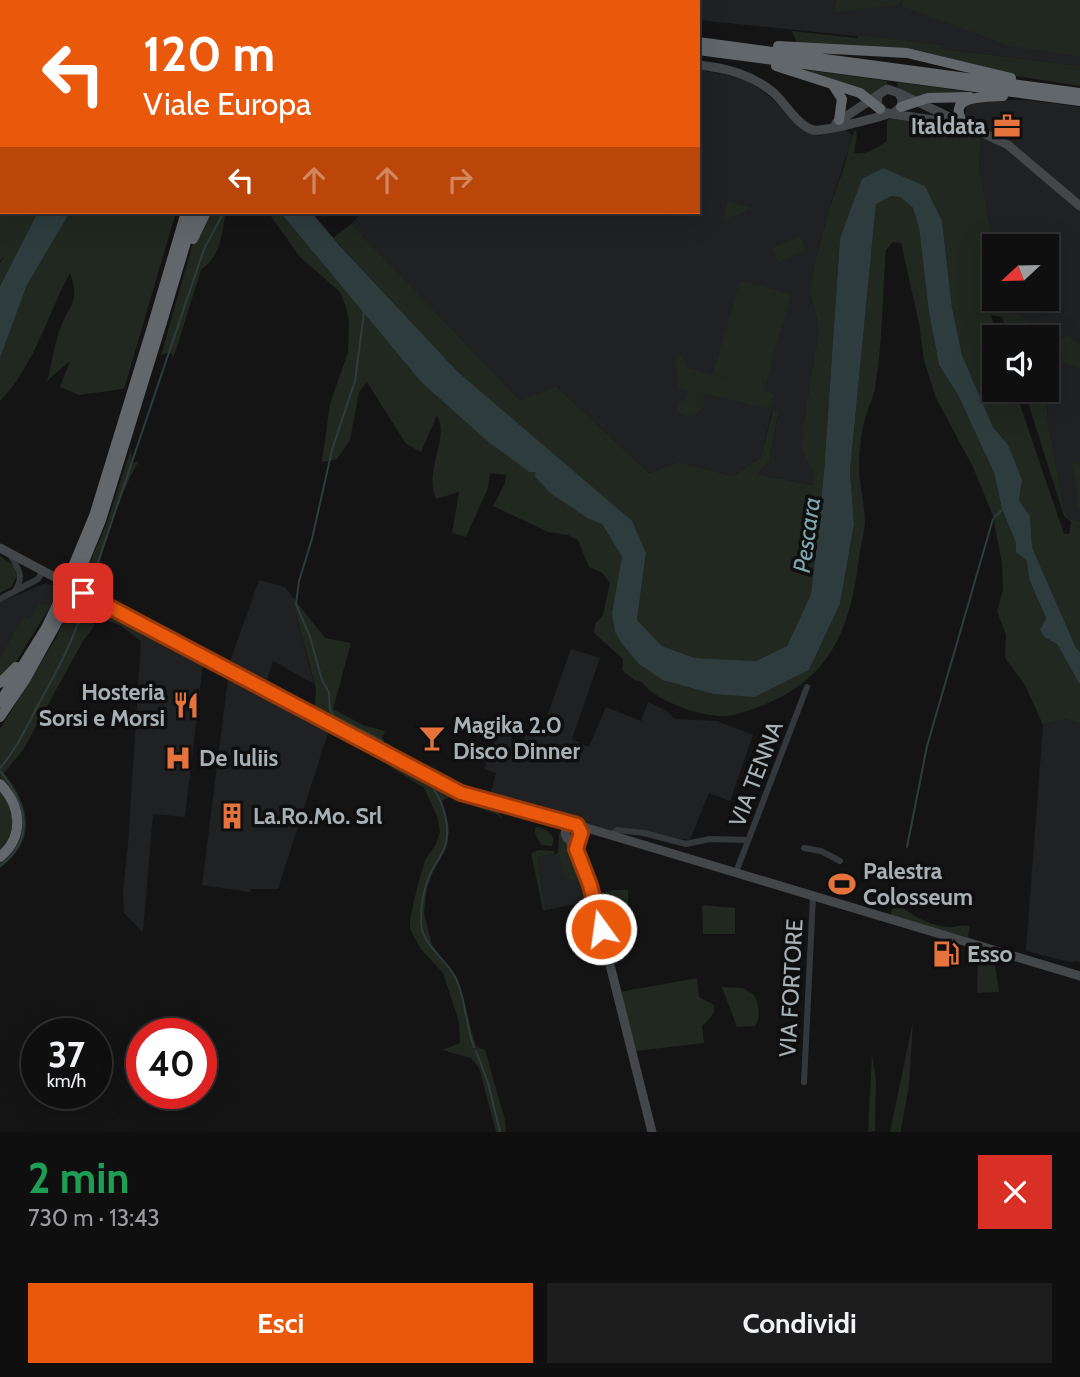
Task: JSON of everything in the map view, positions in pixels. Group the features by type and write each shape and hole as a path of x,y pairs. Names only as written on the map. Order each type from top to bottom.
{"highway":[{"path":"704,43 723,41 895,57 1067,87 1079,96"},
{"path":"704,43 1079,96"},
{"path":"700,50 1013,93 1079,96"},
{"path":"765,59 773,65 874,98 890,111 928,98 1003,96 1013,93"},
{"path":"831,83 842,99 843,109 836,124"},
{"path":"965,126 959,116 960,108 970,97"},
{"path":"178,255 172,244 179,214"},
{"path":"0,717 25,680 102,520 178,255 186,214"},
{"path":"178,255 194,214"},
{"path":"178,255 189,250 205,214"},
{"path":"0,702 61,607"},
{"path":"0,683 11,674 24,656 32,651"},
{"path":"0,784 14,801 18,820 13,841 0,857"}],"main road":[{"path":"700,65 727,69 755,80 775,94 797,120 810,129 822,131 884,90 895,88 1015,150 1080,206"},
{"path":"890,111 902,100 895,88"},
{"path":"836,124 890,111 965,126"},
{"path":"4,550 461,793 736,872 1020,959 1071,968 1079,975"},
{"path":"545,817 574,840 596,831"},
{"path":"575,825 580,830 577,856"},
{"path":"575,825 567,827 567,837 592,892 652,1132"},
{"path":"1020,959 1034,958 1059,966"}],"street":[{"path":"4,550 20,572 15,591"},
{"path":"0,599 38,579 43,571"},
{"name":"VIA TENNA","path":"736,872 807,687"},
{"path":"611,836 617,831 645,833 686,844 718,838 748,840"},
{"path":"804,848 821,851 840,862"},
{"name":"VIA FORTORE","path":"804,1082 813,896"}],"shaded area":[{"path":"700,0 1080,0 1080,66 942,49 942,45 700,20"},
{"path":"837,0 901,0 898,5 833,13"},
{"path":"903,0 1080,0 1080,57 1010,46 901,6"},
{"path":"792,31 857,38 858,35 942,45 942,49 1080,66 1080,86 1016,76 922,52 797,44"},
{"path":"700,70 742,78 784,109 802,130 819,136 844,129 853,136 829,209 814,266 810,294 816,314 818,336 804,420 814,469 813,485 757,474 769,462 778,415 772,410 761,457 733,476 678,462 649,473 556,386 520,402 351,224 360,214 700,214"},
{"path":"806,70 887,81 887,85 871,96"},
{"path":"897,82 983,94 918,98 898,88"},
{"path":"990,100 1028,100 1080,107 1080,521 1069,519 1064,510 1048,422 1047,402 1059,402 1059,325 1036,325 1016,312 1059,312 1059,234 992,234 979,168 981,135 965,115 967,105"},
{"path":"890,119 936,124 981,135 979,168 992,234 982,234 982,312 1016,312 1036,325 1004,325 1002,317 991,315 994,325 982,325 982,401 962,355 952,307 942,221 882,169 840,238 824,472 811,594 787,646 756,661 695,658 662,646 637,620 646,553 459,373 333,238 351,224 520,401 556,386 649,473 678,462 733,476 761,457 773,409 778,414 769,462 757,474 812,485 814,469 811,468 802,448 818,336 816,314 810,294 814,266 854,131 857,136 854,153 868,152 887,141 887,122"},
{"path":"883,168 925,186 942,221 952,307 962,355 993,427 1008,445 1022,480 1019,500 1030,516 1032,547 1080,652 1080,685 1057,644 1044,637 1040,630 1046,618 1029,579 1027,561 1016,552 1016,543 1002,509 994,473 958,395 939,365 929,313 919,228 913,208 900,197 891,196 876,204 850,471 854,524 840,604 809,670 755,697 714,694 663,680 639,664 615,632 612,613 622,557 602,524 589,519 550,493 535,476 536,472 529,472 487,441 421,382 282,214 313,214 459,373 632,521 646,553 637,620 662,646 695,658 756,661 787,646 811,594 824,472 840,238 862,179"},
{"path":"890,196 900,197 913,208 919,228 929,313 939,365 958,395 994,473 1002,509 1016,543 1016,552 1027,561 1029,579 1046,618 1040,630 1044,637 1057,644 1080,685 1080,724 1066,719 1043,725 1025,685 1005,658 1006,635 997,611 1003,590 1002,564 993,516 973,467 936,398 924,360 919,323 901,243 893,242 886,250 878,371 863,427 859,460 865,523 847,617 837,641 824,661 808,678 788,693 763,705 733,715 698,712 671,703 622,670 623,659 594,633 595,624 603,615 610,583 602,573 589,567 578,540 568,535 548,532 493,506 505,483 506,475 490,473 488,488 466,537 452,533 459,492 436,499 433,488 440,435 437,415 421,452 406,444 367,382 359,392 350,440 337,459 322,462 330,404 348,352 349,320 340,292 300,257 269,214 282,214 421,382 487,441 529,472 536,471 589,519 602,524 622,557 615,632 755,697 809,670 840,604 854,524 850,471 876,203"},
{"path":"728,201 752,208 753,209 723,220"},
{"path":"0,214 37,214 0,286 0,263 5,255 0,261"},
{"path":"37,214 69,214 27,285 0,358 0,286"},
{"path":"69,214 175,214 124,389 79,395 60,387 70,361 47,381 59,333 74,296 70,273 31,356 0,401 0,358 27,285"},
{"path":"201,214 226,214 216,252 201,270 173,359 169,352 161,355"},
{"path":"800,236 806,250 778,262 772,248"},
{"path":"740,281 791,294 764,390 774,394 769,409 703,393 703,406 696,415 686,417 677,412 680,402 687,397 687,390 679,388 675,362 677,355 689,368 752,386 713,374"},
{"path":"1067,336 1080,344 1080,369 1059,361 1060,340"},
{"path":"982,402 1019,402 1064,534 1069,534 1071,522 1064,516 1028,402 1047,402 1064,510 1069,519 1080,521 1080,652 1032,547 1030,516 1019,500 1008,445 993,427"},
{"path":"131,449 132,463 139,461 120,500 108,534 100,565 98,593 81,583 106,525"},
{"path":"1080,462 1080,511 1077,510 1076,481 1071,464"},
{"path":"0,556 13,565 17,576 11,587 0,593"},
{"path":"259,580 285,587 291,595 314,684 273,661 266,683 229,664"},
{"path":"46,583 59,588 51,605 29,621 23,617 0,658 0,602"},
{"path":"291,595 325,638 351,643 333,709 363,725 385,731 379,746 315,708 316,689"},
{"path":"76,596 140,628 143,636 141,641 121,626 97,616 93,628 83,641 23,750 4,773 20,797 26,822 20,846 0,868 0,861 21,811 11,789 0,777 0,729 55,640"},
{"path":"39,604 51,605 16,662 0,678 0,658 23,616 29,620"},
{"path":"144,633 203,664 185,817 153,814 143,932 124,913 123,890 141,641"},
{"path":"571,649 600,658 572,739 589,747 606,707 641,721 648,702 666,710 675,719 717,721 753,735 730,801 709,793 690,840 609,830 490,795 496,773 484,769 500,726 514,731 511,739 522,743 528,729 541,733"},
{"path":"228,678 328,733 278,889 251,889 250,892 202,885"},
{"path":"1066,719 1080,724 1080,962 1073,963 1026,951 1043,725"},
{"path":"384,763 459,796 498,808 502,819 498,815 449,797 442,801 449,828 447,847 427,888 424,913 432,945 458,979 477,1047 485,1050 506,1132 496,1132 479,1068 471,1058 442,1050 460,1043 459,1022 443,973 420,948 410,929 410,919 425,860 436,844 440,832 437,816 424,788"},
{"path":"0,791 12,814 12,828 0,851"},
{"path":"536,827 551,834 554,839 552,846 542,845 536,834"},
{"path":"559,833 565,839 588,888 584,889 579,879 566,881 558,853"},
{"path":"539,850 554,851 554,854 537,857 546,910 543,911 531,853"},
{"path":"560,853 566,881 579,878 586,902 546,910 537,857"},
{"path":"628,890 628,907 599,905 596,894"},
{"path":"895,899 911,913 932,924 946,927 970,926 968,937 890,916"},
{"path":"702,905 735,908 735,934 703,934"},
{"path":"978,953 994,957 999,992 977,993"},
{"path":"697,978 699,997 714,1005 713,1014 702,1026 704,1043 635,1051 620,992"},
{"path":"722,987 743,988 754,995 759,1011 755,1026 737,1027"},
{"path":"913,1021 909,1086 901,1132 890,1132"},
{"path":"872,1054 876,1080 875,1131 868,1132"}],"waterway":[{"path":"90,586 204,249 223,214"},
{"path":"364,312 355,381 332,450 312,539 299,581 296,604 329,693 330,710 335,717 383,741"},
{"path":"995,517 1002,510"},
{"path":"907,847 927,746 993,519"},
{"path":"0,768 20,739 58,669 85,603"},
{"path":"387,744 432,771"},
{"path":"0,771 16,795 24,820 20,844 0,866"},
{"path":"434,790 446,817 447,840 425,889 421,911 422,930 458,983 474,1047"},
{"path":"476,1051 488,1083 500,1132"}],"place":[{"name":"Italdata","path":"1007,126"},
{"name":"Hosteria Sorsi e Morsi","path":"186,705"},
{"name":"Magika 2.0 Disco Dinner","path":"432,738"},
{"name":"De Iuliis","path":"178,758"},
{"name":"La.Ro.Mo. Srl","path":"232,816"},
{"name":"Palestra Colosseum","path":"842,884"},
{"name":"Esso","path":"946,954"}],"route":[{"path":"83,593 461,793 577,825 581,833 577,840 577,856 590,885 601,929"}],"water label":[{"name":"Pescara","path":"807,535"}]}
